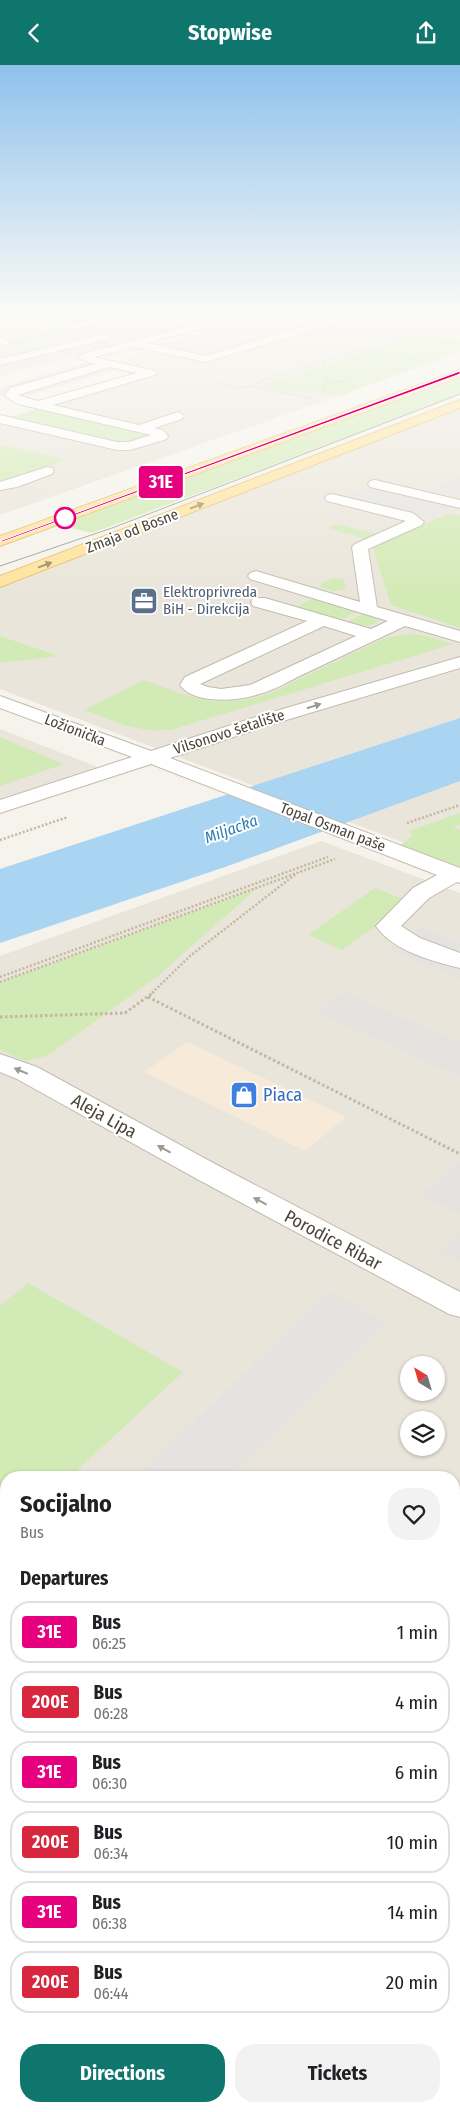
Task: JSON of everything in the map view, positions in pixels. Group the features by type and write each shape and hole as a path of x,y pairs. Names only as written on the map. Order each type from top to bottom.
{"main road":[{"name":"Zmaja od Bosne","path":"0,541 363,409"},
{"name":"Zmaja od Bosne","path":"0,582 448,409"}],"street":[{"path":"0,414 20,409"},
{"path":"0,419 117,446 130,446 162,436 53,409"},
{"path":"139,429 178,416"},
{"path":"0,486 12,484 47,471"},
{"path":"374,485 460,504"},
{"path":"332,498 408,516 417,522 360,547 369,609"},
{"path":"256,576 460,637"},
{"path":"259,603 372,635"},
{"path":"322,621 191,681 190,685 204,691 231,695 255,690 404,620"},
{"name":"Vilsonovo šetalište","path":"0,807 266,720 460,662"},
{"name":"Ložionička","path":"0,702 150,758"},
{"name":"Topal Osman paše","path":"150,758 212,780 457,875"},
{"path":"457,875 421,893 388,926 402,938 460,961"},
{"name":"Aleja Lipa","path":"0,1062 27,1073 207,1172"},
{"name":"Porodice Ribar","path":"207,1172 460,1306"}],"path":[{"path":"405,824 460,805"},
{"path":"0,840 74,815"},
{"path":"0,977 336,853"},
{"path":"0,982 341,855"},
{"path":"0,1017 125,1013 148,997 190,956 310,863"},
{"path":"148,997 460,1155"}],"shaded area":[{"path":"37,409 302,409 0,515 0,419"},
{"path":"448,409 460,409 460,864 0,689 0,582"},
{"path":"460,477 460,497 430,490"},
{"path":"382,482 460,504 429,518 346,497"},
{"path":"0,729 108,771 0,808"},
{"path":"321,841 460,893 460,1471 0,1471 0,956"},
{"path":"419,927 460,943 460,979 388,949"},
{"path":"344,992 460,1042 460,1077 316,1012"},
{"name":"Piaca","path":"187,1042 346,1117 305,1151 144,1072"},
{"path":"460,1161 460,1214 422,1195"},
{"path":"460,1232 460,1262 439,1251"},
{"path":"329,1291 388,1323 235,1471 142,1471"}],"green space":[{"path":"37,409 153,436 127,445 9,418"},
{"path":"372,409 424,409 92,533 59,525"},
{"path":"3,445 66,460 0,482 0,446"},
{"path":"447,514 460,515 460,628 391,605 373,548"},
{"path":"337,524 376,534 365,539 327,528"},
{"path":"335,578 344,580 346,589 335,591 319,587 325,581"},
{"path":"312,599 357,612 340,620 296,607"},
{"path":"363,614 375,618 378,622 366,626 347,622"},
{"path":"407,634 423,635 453,644 174,729 139,729 84,710 144,680 191,697 205,700 233,701 250,699 268,694 383,639"},
{"path":"0,636 59,656 0,663"},
{"path":"0,737 64,764 0,786"},
{"path":"460,813 460,824 453,827 460,830 460,867 399,846 413,836 409,831"},
{"path":"375,888 410,902 342,950 308,935"},
{"path":"256,889 158,976 47,1056 25,1061 0,1050 0,983"},
{"path":"28,1283 183,1372 76,1471 0,1471 0,1306"}],"water":[{"name":"Miljacka","path":"460,718 460,781 225,867 0,943 0,869"}],"tram line":[{"path":"0,566 112,528 422,409"}],"bus line":[{"name":"31E","path":"0,541 363,409"}],"place":[{"name":"Elektroprivreda BiH - Direkcija","path":"144,601"},
{"name":"Piaca","path":"244,1095"}]}
